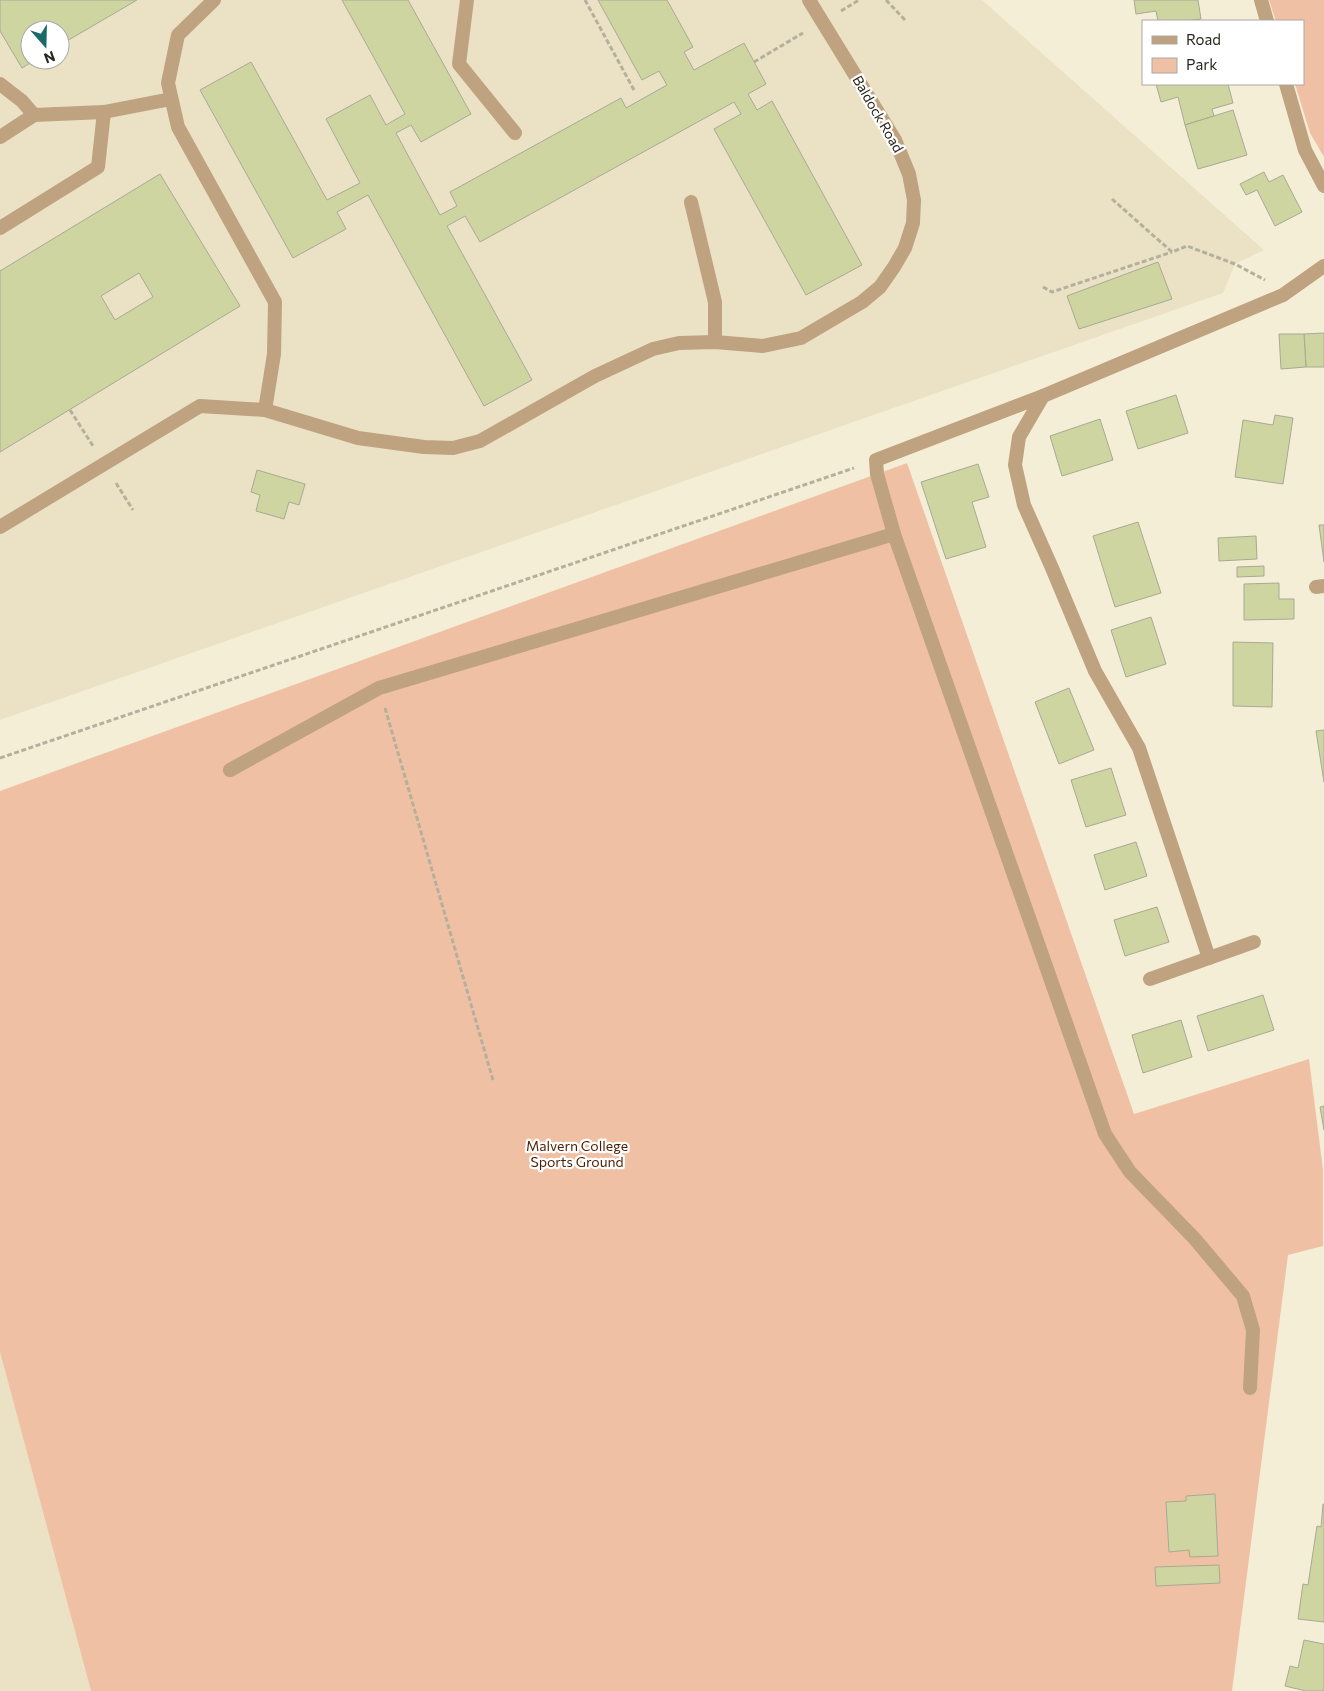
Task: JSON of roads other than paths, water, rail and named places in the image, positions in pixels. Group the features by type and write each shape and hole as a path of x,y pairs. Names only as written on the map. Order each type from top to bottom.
{"street":[{"path":"214,0 178,35 168,83 178,126 275,302 274,354 265,410"},
{"path":"466,0 459,64 515,133"},
{"name":"Baldock Road","path":"0,527 200,406 265,410 358,438 424,447 453,448 480,441 595,376 653,349 679,343 715,342 763,346 801,338 862,302 880,286 905,248 913,223 909,174 896,140 809,0"},
{"path":"1261,0 1267,20"},
{"path":"0,84 22,101 34,115"},
{"path":"1286,85 1305,150 1324,186"},
{"path":"0,137 34,115 104,112 171,99"},
{"path":"0,228 98,167 104,112"},
{"path":"691,202 715,302 715,342"},
{"path":"1250,1388 1253,1330 1242,1296 1194,1238 1130,1172 1105,1134 894,534 876,460 1043,396 1283,294 1324,266"},
{"path":"1043,396 1019,437 1014,465 1024,505 1095,671 1139,748 1209,958"},
{"path":"230,770 379,688 894,534"},
{"path":"1150,979 1254,942"}],"park label":[{"name":"Malvern College Sports Ground","path":"577,1154"}]}
